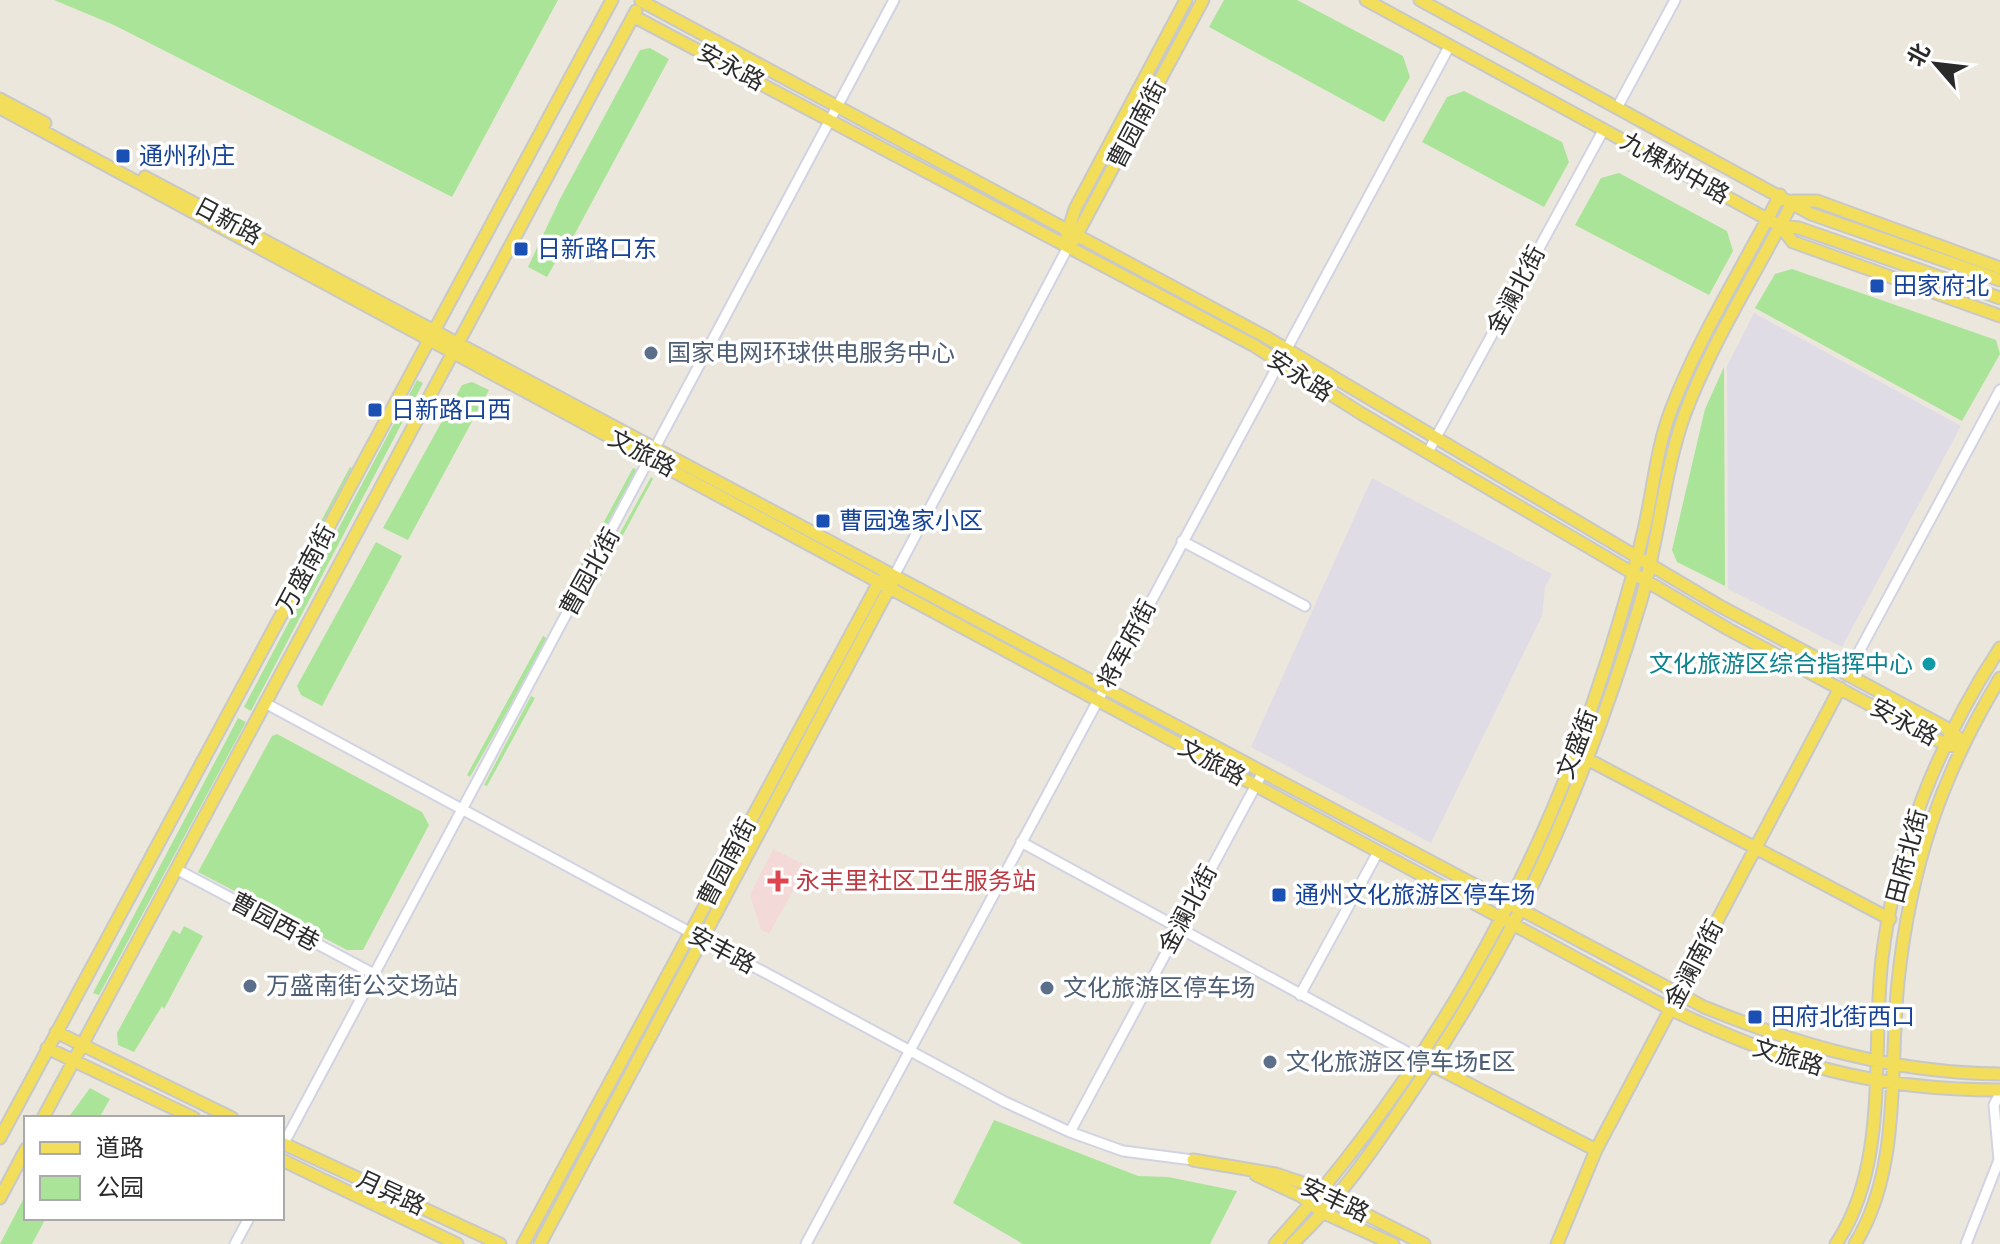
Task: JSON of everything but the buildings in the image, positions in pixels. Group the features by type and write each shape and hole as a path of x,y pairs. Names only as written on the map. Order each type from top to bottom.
{"main road":[{"name":"万盛南街","path":"0,1138 612,0"},
{"name":"万盛南街","path":"44,1116 642,0"},
{"name":"安永路","path":"642,0 1286,350 1718,605 1847,674 1949,739"},
{"name":"曹园南街","path":"1068,247 1072,233 1186,0"},
{"name":"曹园南街","path":"1072,233 1203,0"},
{"name":"九棵树中路","path":"1366,0 1780,226 1799,228 2000,298"},
{"name":"九棵树中路","path":"1420,0 1793,201 1811,214 2000,280"},
{"name":"安永路","path":"633,16 1253,345 1279,364 1728,629 1840,688 1962,744"},
{"name":"日新路","path":"0,99 454,347"},
{"name":"日新路","path":"0,108 432,335"},
{"name":"文盛街","path":"1275,1244 1322,1194 1418,1058 1501,917 1540,838 1575,750 1634,572 1670,411 1780,195"},
{"name":"文盛街","path":"1292,1244 1334,1201 1432,1065 1522,911 1589,760 1647,580 1683,418 1710,358 1793,201"},
{"path":"1793,201 1817,201 2000,268"},
{"path":"1780,226 1793,242 2000,316"},
{"name":"文旅路","path":"454,347 654,454 879,582 1263,772 1677,994 1791,1040 1875,1063 1955,1074 2000,1074"},
{"name":"文旅路","path":"654,454 895,574 1255,785 1670,1009 1785,1059 1876,1082 2000,1091"},
{"name":"曹园南街","path":"540,1244 891,588 895,574"},
{"path":"879,582 895,574"},
{"name":"曹园南街","path":"523,1244 879,582"},
{"name":"田府北街","path":"1876,1082 1882,958 1916,818 1949,739 2000,648"},
{"name":"田府北街","path":"1892,1085 1907,908 1927,831 1962,744 2000,678"},
{"name":"金澜南街","path":"1557,1244 1596,1150 1840,688"},
{"path":"1589,760 1890,919"},
{"path":"56,1032 228,1116"},
{"path":"47,1048 190,1116"},
{"path":"1432,1065 1596,1150"},
{"path":"1836,1244 1864,1189 1876,1082"},
{"path":"1855,1244 1879,1193 1892,1085"},
{"name":"月异路","path":"284,1143 500,1244"},
{"path":"0,1198 24,1153"},
{"name":"安丰路","path":"1193,1160 1276,1174 1424,1244"},
{"name":"安丰路","path":"1193,1160 1248,1172 1301,1196 1324,1213 1393,1244"},
{"name":"月异路","path":"284,1161 457,1244"}],"street":[{"name":"曹园北街","path":"284,1141 894,0"},
{"path":"1618,106 1675,0"},
{"name":"将军府街","path":"806,1244 1450,45"},
{"name":"金澜北街","path":"1428,452 1604,129"},
{"name":"曹园南街","path":"895,574 1068,247"},
{"path":"1847,674 2000,390"},
{"path":"1182,541 1305,606"},
{"name":"安丰路","path":"265,703 689,933 1070,1132 1123,1151 1193,1160"},
{"name":"金澜北街","path":"1070,1132 1263,772"},
{"path":"1021,842 1418,1058"},
{"path":"1300,995 1378,852"},
{"name":"曹园西巷","path":"176,869 374,974"},
{"path":"1966,1244 1999,1160 1994,1105 2000,1091"},
{"path":"235,1244 248,1220"}],"shaded area":[{"path":"1754,313 1961,426 1842,647 1728,589 1727,366"},
{"path":"1372,478 1552,574 1545,587 1542,616 1431,843 1251,747"},
{"name":"永丰里社区卫生服务站","path":"773,849 807,866 769,934 761,930 750,895"}],"green space":[{"path":"54,0 558,0 452,197 114,25"},
{"path":"1224,0 1297,0 1403,56 1410,77 1384,122 1209,27"},
{"path":"650,48 669,59 572,239 569,238 547,277 528,267 560,199 640,50"},
{"path":"1464,91 1562,142 1569,162 1544,207 1422,142 1447,97"},
{"path":"1619,173 1727,231 1733,251 1709,295 1575,225 1601,178"},
{"path":"1792,269 1996,340 2000,354 1962,421 1755,308 1775,274"},
{"path":"1724,367 1725,586 1677,562 1672,550 1705,409"},
{"path":"417,380 423,383 251,711 244,707"},
{"path":"472,382 489,390 408,540 383,528 462,385"},
{"path":"350,467 352,468 274,609"},
{"path":"633,468 637,470 564,608 559,605"},
{"path":"651,477 653,479 580,615 574,616"},
{"path":"376,542 402,556 322,706 301,695 297,686"},
{"path":"543,636 548,639 470,777 467,775"},
{"path":"531,696 535,698 487,786 484,785"},
{"path":"238,718 246,722 99,995 93,993"},
{"path":"277,734 422,812 429,825 363,950 347,950 198,872 272,736"},
{"path":"184,926 203,936 164,1009 162,1006 134,1052 118,1045 117,1033 173,930 180,934"},
{"path":"90,1088 110,1099 100,1116 69,1116"},
{"path":"994,1120 1138,1176 1168,1177 1237,1191 1210,1244 1023,1244 953,1203"},
{"path":"24,1198 24,1220 45,1220 32,1244 0,1244"}],"place":[{"name":"通州孙庄","path":"123,156"},
{"name":"日新路口东","path":"521,249"},
{"name":"田家府北","path":"1877,286"},
{"name":"国家电网环球供电服务中心","path":"651,353"},
{"name":"日新路口西","path":"375,410"},
{"name":"曹园逸家小区","path":"823,521"},
{"name":"文化旅游区综合指挥中心","path":"1929,664"},
{"name":"永丰里社区卫生服务站","path":"778,881"},
{"name":"通州文化旅游区停车场","path":"1279,895"},
{"name":"万盛南街公交场站","path":"250,986"},
{"name":"文化旅游区停车场","path":"1047,988"},
{"name":"田府北街西口","path":"1755,1017"},
{"name":"文化旅游区停车场E区","path":"1270,1062"}]}
